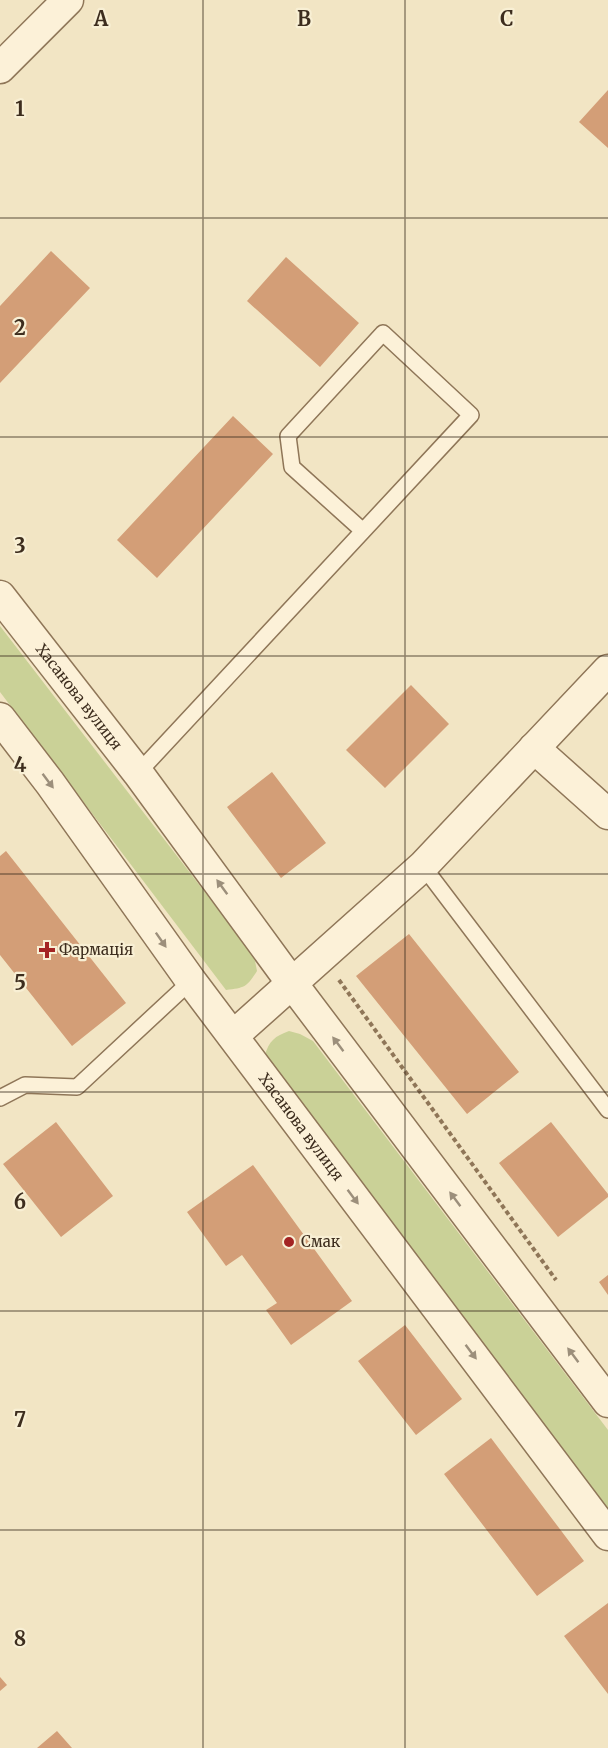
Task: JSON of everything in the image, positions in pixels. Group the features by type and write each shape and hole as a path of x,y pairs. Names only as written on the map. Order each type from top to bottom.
{"street":[{"path":"0,68 68,0"},
{"name":"Хасанова вулиця","path":"0,596 138,773 291,982 608,1402"},
{"path":"233,1036 423,866 608,670"},
{"name":"Хасанова вулиця","path":"0,717 50,783 191,981 608,1535"},
{"path":"534,748 608,814"}],"lane":[{"path":"138,773 471,415 383,333 288,436 292,467 363,531"},
{"path":"423,866 608,1110"},
{"path":"0,1098 25,1085 77,1087 191,981"}],"path":[{"path":"322,957 559,1283"}],"green space":[{"path":"0,626 254,956 257,971 245,986 226,990 0,692"},
{"path":"289,1031 313,1041 608,1430 608,1511 265,1055 273,1040"}],"building":[{"path":"608,90 608,148 579,122"},
{"path":"51,251 90,288 0,383 0,306"},
{"path":"286,257 359,323 320,367 247,301"},
{"path":"233,416 273,454 157,578 117,540"},
{"path":"411,685 449,724 385,788 346,750"},
{"path":"272,772 326,843 281,878 227,807"},
{"path":"6,851 126,1003 72,1046 0,955 0,856"},
{"path":"409,934 519,1072 467,1114 356,976"},
{"path":"56,1122 113,1196 61,1237 3,1164"},
{"path":"551,1122 608,1194 608,1197 558,1237 499,1163"},
{"path":"253,1165 352,1301 291,1345 266,1310 277,1303 242,1255 226,1266 187,1212"},
{"path":"608,1275 608,1295 599,1282"},
{"path":"405,1325 462,1399 416,1435 358,1361"},
{"path":"491,1438 584,1561 537,1596 444,1474"},
{"path":"608,1603 608,1694 564,1636"},
{"path":"0,1677 7,1685 0,1691"},
{"path":"57,1731 72,1748 37,1748"}],"place":[{"name":"Фармація","path":"47,950"},
{"name":"Смак","path":"289,1242"}]}
